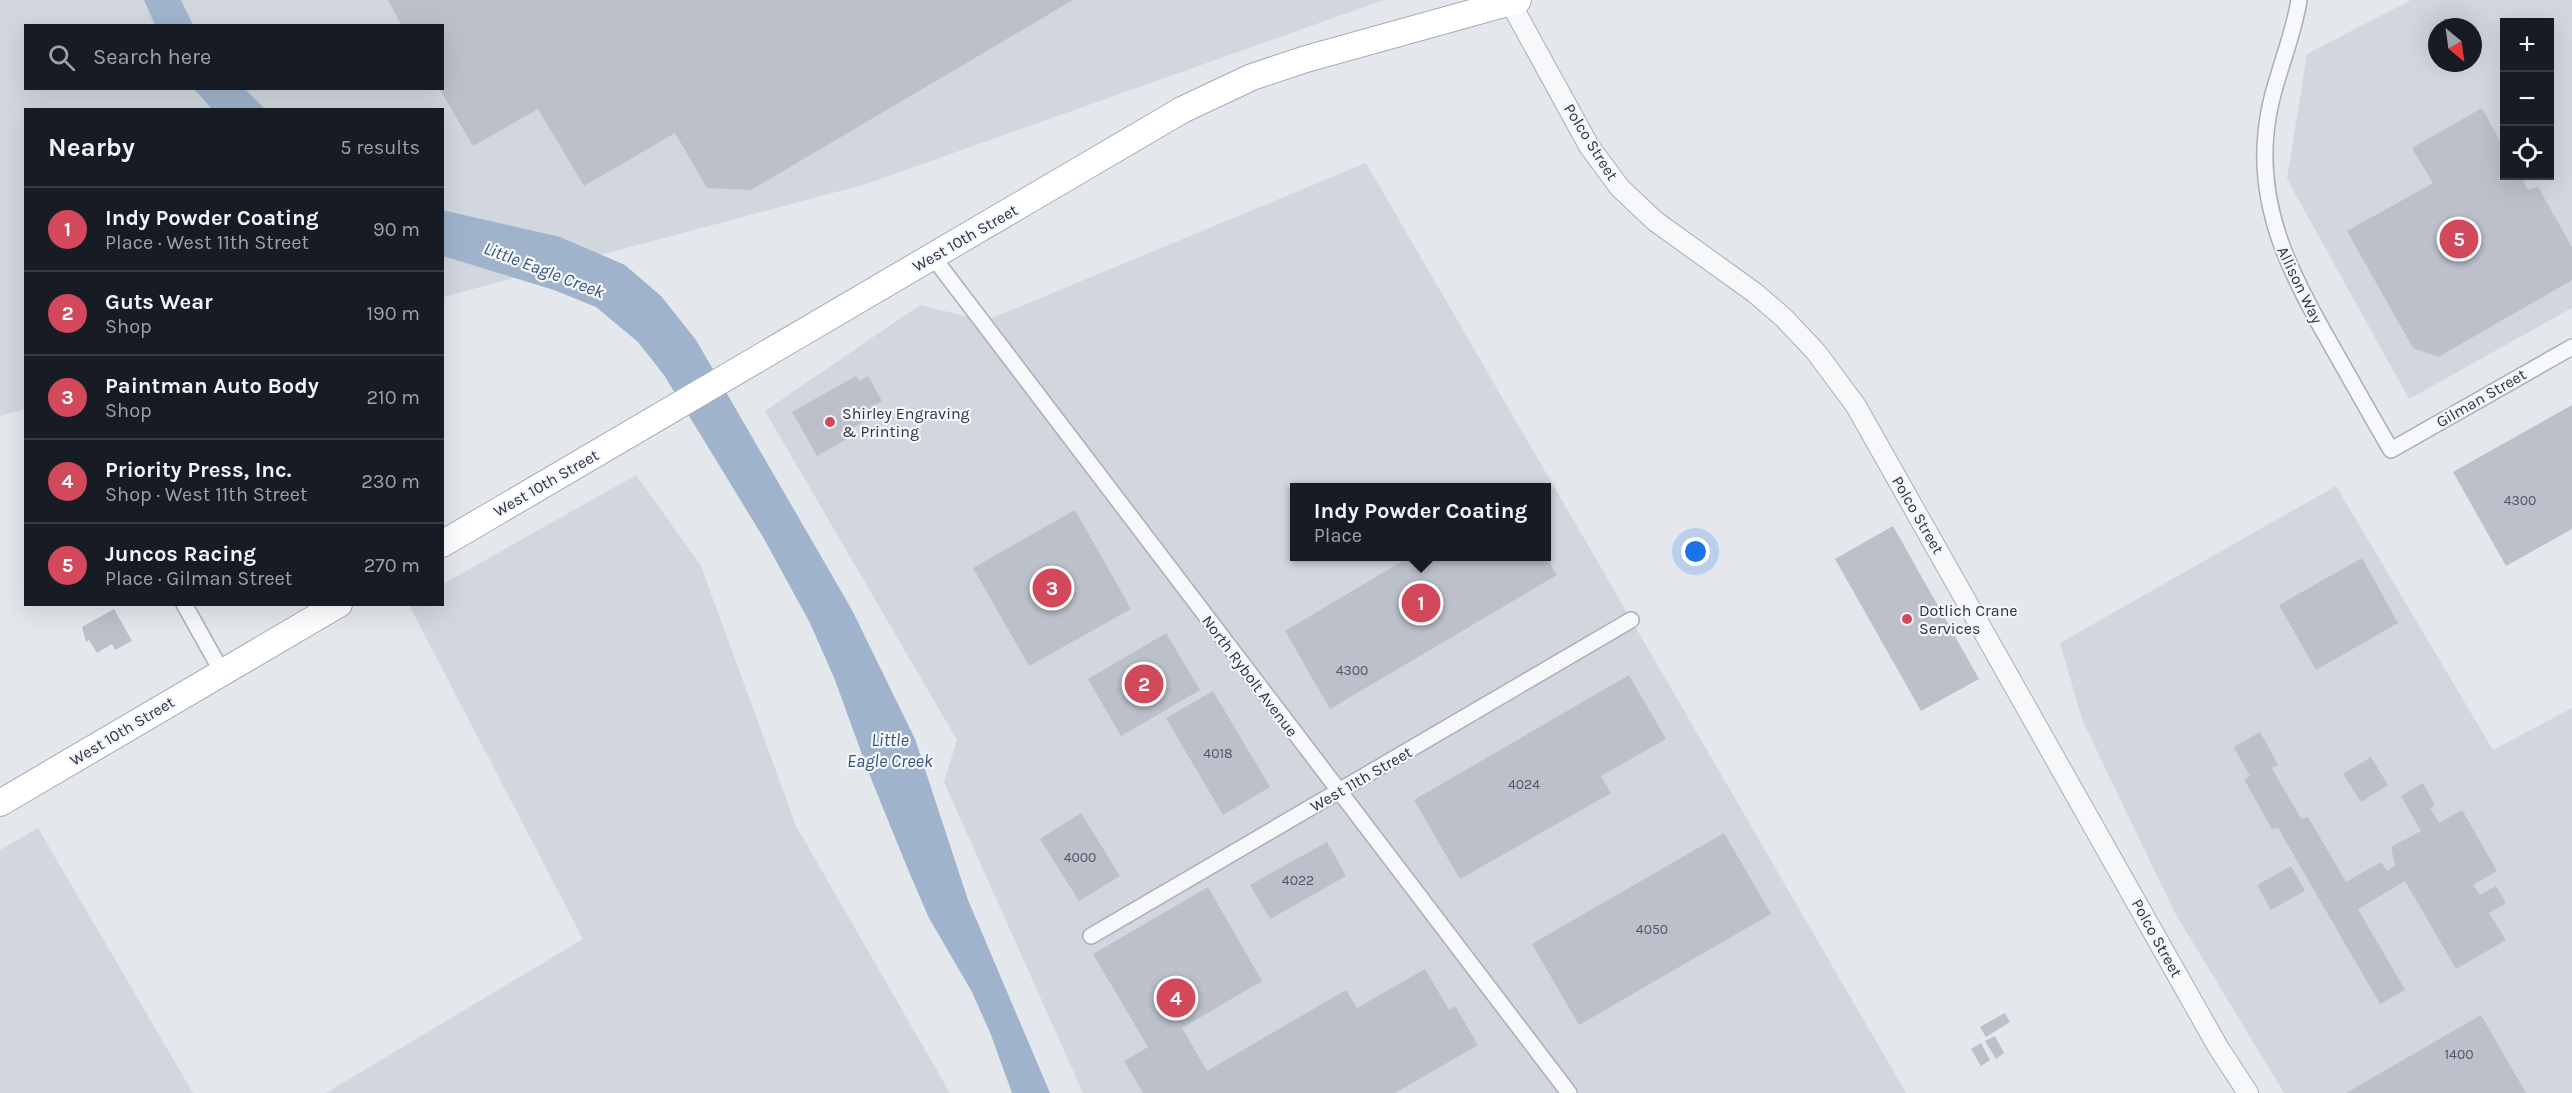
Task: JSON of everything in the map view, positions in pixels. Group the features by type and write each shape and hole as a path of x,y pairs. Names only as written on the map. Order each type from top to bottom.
{"main road":[{"name":"West 10th Street","path":"444,543 1182,110 1251,78 1350,46 1514,1"},
{"name":"West 10th Street","path":"0,803 336,606"}],"street":[{"name":"Allison Way","path":"2299,0 2274,86 2266,133 2265,168 2270,206 2279,243 2302,295 2391,450"},
{"name":"Polco Street","path":"1514,1 1589,146 1620,188 1655,221 1755,292 1784,318 1816,352 1856,406 2218,1047 2248,1093"},
{"name":"North Rybolt Avenue","path":"933,257 1569,1093"},
{"name":"Gilman Street","path":"2391,450 2572,347"},
{"path":"185,606 222,672"},
{"name":"West 11th Street","path":"1091,936 1631,620"}],"shaded area":[{"path":"0,0 1384,0 866,184 444,297 444,108 24,108 24,409 0,416"},
{"path":"2411,0 2572,0 2572,308 2409,399 2287,179 2307,54"},
{"path":"1366,163 1906,1093 1083,1093 944,782 957,740 765,411 920,305 985,321"},
{"path":"636,475 701,566 796,826 950,1093 326,1093 583,939 410,606 444,606 444,583"},
{"path":"2336,486 2493,750 2572,708 2572,1093 2284,1093 2175,913 2083,722 2060,643"},
{"path":"38,828 193,1093 0,1093 0,850"}],"water":[{"path":"144,0 181,0 193,24 155,24"},
{"path":"195,90 246,90 264,108 211,108"},
{"name":"Little Eagle Creek","path":"444,210 560,237 625,265 661,296 696,340 852,610 915,739 968,900 1050,1093 1012,1093 991,1035 972,992 929,918 909,872 868,771 835,680 810,623 763,537 664,375 638,342 596,307 554,290 444,256"}],"building":[{"path":"388,0 1073,0 751,190 707,188 675,133 584,186 538,109 473,146 440,90 444,90 444,24 401,24"},
{"path":"2482,108 2500,141 2500,180 2522,180 2528,190 2538,187 2572,247 2572,280 2438,357 2413,348 2347,231 2433,183 2412,148"},
{"name":"Shirley Engraving & Printing","path":"856,376 859,381 868,376 882,401 873,406 878,414 847,431 850,437 817,456 792,412"},
{"path":"2572,405 2572,529 2506,566 2453,472"},
{"path":"1075,510 1131,609 1029,666 973,568"},
{"name":"Dotlich Crane Services","path":"1893,526 1979,679 1921,711 1835,559"},
{"path":"2362,558 2398,623 2316,670 2279,605"},
{"path":"1403,561 1549,561 1557,575 1330,709 1285,631"},
{"path":"114,609 132,641 115,650 112,644 97,653 89,640 86,642 82,627"},
{"path":"1166,633 1200,690 1121,736 1088,679"},
{"path":"1629,675 1666,739 1601,776 1611,793 1460,879 1414,800"},
{"path":"1213,691 1270,787 1223,815 1166,718"},
{"path":"2260,732 2278,765 2272,768 2301,819 2308,817 2346,882 2381,862 2387,871 2395,866 2391,847 2421,831 2401,796 2423,783 2435,805 2430,808 2439,823 2462,810 2497,871 2473,885 2480,895 2496,886 2506,903 2489,913 2506,940 2456,969 2405,881 2358,909 2405,990 2380,1004 2278,828 2272,829 2244,779 2250,776 2234,747"},
{"path":"2371,757 2388,785 2361,802 2343,774"},
{"path":"1081,813 1120,876 1079,901 1040,839"},
{"path":"1724,833 1771,914 1579,1025 1532,944"},
{"path":"1327,842 1346,876 1270,919 1250,885"},
{"path":"2291,866 2305,891 2271,910 2257,885"},
{"path":"1208,887 1262,981 1182,1028 1207,1071 1346,990 1357,1008 1425,969 1449,1010 1455,1006 1478,1045 1395,1093 1143,1093 1124,1061 1148,1047 1093,954"},
{"path":"2005,1013 2010,1022 1986,1037 1980,1027"},
{"path":"2481,1015 2526,1093 2346,1093"},
{"path":"1995,1036 2004,1053 1996,1059 1985,1041"},
{"path":"1981,1043 1990,1060 1981,1066 1971,1049"}],"place":[{"name":"Juncos Racing","path":"2459,239"},
{"name":"Shirley Engraving & Printing","path":"830,422"},
{"name":"Paintman Auto Body","path":"1052,588"},
{"name":"Indy Powder Coating","path":"1421,603"},
{"name":"Dotlich Crane Services","path":"1907,619"},
{"name":"Guts Wear","path":"1144,684"},
{"name":"Priority Press, Inc.","path":"1176,998"}]}
